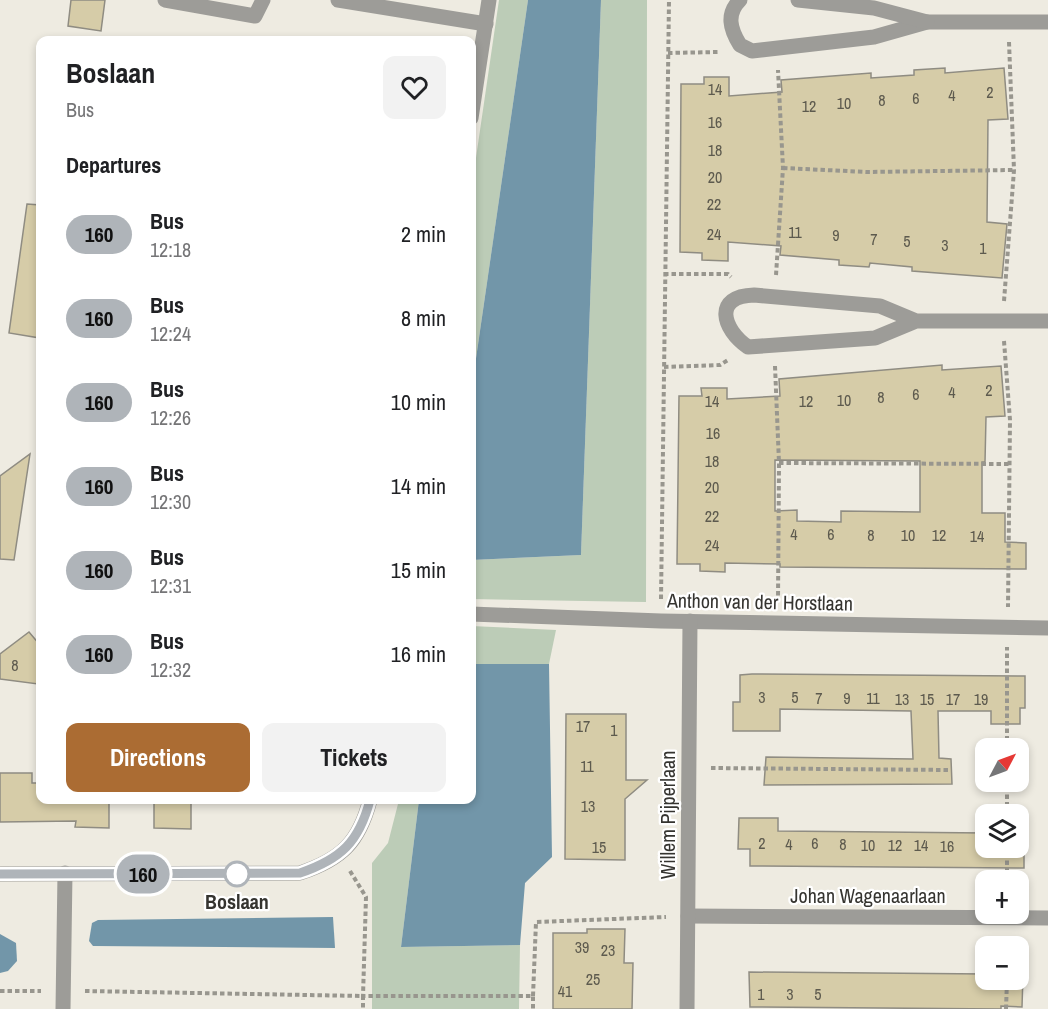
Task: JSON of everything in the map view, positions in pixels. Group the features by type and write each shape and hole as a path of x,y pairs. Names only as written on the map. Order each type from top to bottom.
{"street":[{"path":"165,0 255,16 263,0"},
{"path":"338,0 486,24"},
{"path":"476,87 489,0"},
{"path":"740,0 733,7 729,20 740,45 752,51 874,37 927,22"},
{"path":"798,0 874,8 927,22 1048,22"},
{"path":"916,321 880,306 774,297 745,296 729,306 725,314 731,333 748,347 875,338 916,321 1048,321"},
{"name":"Anthon van der Horstlaan","path":"476,614 661,621 1048,628"},
{"name":"Willem Pijperlaan","path":"687,1009 690,621"},
{"path":"0,874 292,874 322,866 340,855 364,822 368,804"},
{"path":"63,1009 65,873"},
{"name":"Johan Wagenaarlaan","path":"688,916 1048,918"}],"path":[{"path":"661,621 669,0"},
{"path":"1007,738 1010,420 1003,321 1014,170 1008,22"},
{"path":"668,53 728,52 740,45"},
{"path":"774,297 783,168 777,49"},
{"path":"783,168 867,172 1014,170"},
{"path":"664,274 728,274 745,296"},
{"path":"770,345 775,368 779,463 778,623"},
{"path":"664,367 720,365 748,347"},
{"path":"779,463 1009,465"},
{"path":"689,768 950,770"},
{"path":"340,855 366,897 363,1009"},
{"path":"533,1009 536,922 688,916"},
{"path":"1006,990 1006,1009"},
{"path":"0,991 533,996"}],"green space":[{"path":"499,0 528,0 476,359 476,158"},
{"path":"601,0 647,0 646,602 476,599 476,560 581,555"},
{"path":"476,626 556,630 549,664 476,664"},
{"path":"398,804 419,804 401,947 520,945 519,1009 372,1009 372,863 388,843"}],"water":[{"path":"528,0 601,0 581,555 476,560 476,359"},
{"path":"476,664 549,664 552,857 525,883 520,945 401,947 419,804 476,804"},
{"path":"333,917 335,948 93,946 89,941 92,923 98,920"},
{"path":"0,934 16,943 17,961 8,971 0,973"}],"building":[{"path":"71,0 105,0 101,31 68,26"},
{"path":"945,68 945,73 1004,68 1008,119 988,120 987,222 1007,224 1002,278 912,271 912,267 870,263 869,267 839,265 839,260 780,255 781,246 728,242 728,261 702,260 702,253 680,252 681,84 704,84 704,77 729,77 729,96 782,92 781,80 871,73 871,78 914,75 914,70"},
{"path":"27,204 36,205 36,337 9,333"},
{"path":"942,365 942,370 1001,366 1005,416 986,417 985,462 982,462 982,513 1005,513 1005,542 1026,543 1026,569 780,567 780,564 725,563 725,572 700,571 700,564 677,564 679,396 702,396 701,388 727,388 727,399 780,396 779,379","holes":["775,460 920,461 920,512 841,511 841,522 797,521 797,510 775,511"]},
{"path":"30,454 14,560 0,559 0,476"},
{"path":"29,632 36,640 36,684 0,679 0,654"},
{"path":"740,675 1025,676 1025,708 1020,708 1020,724 991,724 991,711 938,711 939,758 951,759 952,784 764,785 766,757 913,759 911,711 780,709 780,731 733,731 733,702 740,702"},
{"path":"566,714 626,714 626,780 647,780 625,799 625,860 565,859"},
{"path":"0,773 32,773 32,783 36,783 36,804 109,804 109,828 75,827 76,821 0,822"},
{"path":"154,804 191,804 191,829 154,828"},
{"path":"739,818 778,818 778,831 975,833 975,858 1024,858 1024,868 750,866 750,849 738,849"},
{"path":"587,929 625,929 624,963 633,963 632,1009 553,1009 553,933 587,933"},
{"path":"749,972 975,974 975,990 1023,990 1022,1007 1001,1006 1001,1009 750,1007"}],"bus line":[{"name":"160","path":"0,874 276,875 300,873 322,866 340,855 351,843 364,822 369,804"}],"place":[{"name":"Boslaan","path":"237,874"}]}
